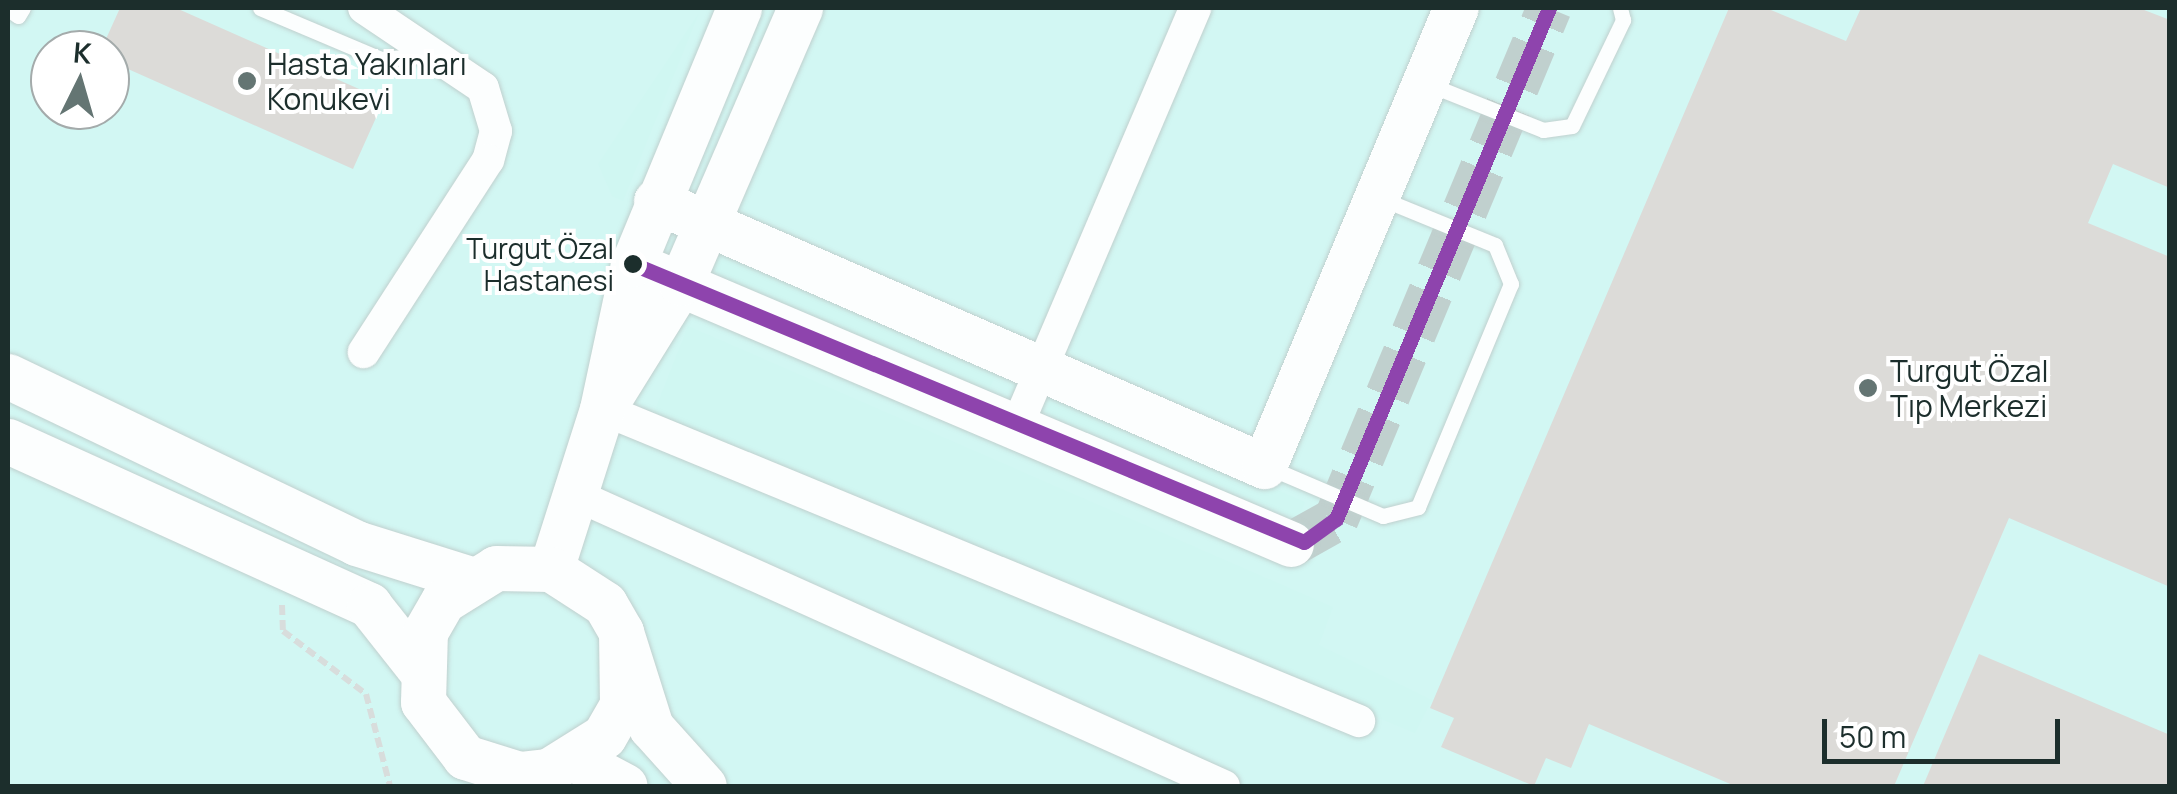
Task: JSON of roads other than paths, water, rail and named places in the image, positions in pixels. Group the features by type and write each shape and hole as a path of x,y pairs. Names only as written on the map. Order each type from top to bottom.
{"street":[{"path":"364,8 483,88 494,146 364,352"},
{"path":"551,569 578,496 602,409 633,264 739,8"},
{"path":"602,409 681,283 800,8"},
{"path":"1017,426 1195,8"},
{"path":"656,201 707,227 1264,466 1456,8"},
{"path":"633,264 1291,544"},
{"path":"8,376 356,543 471,578"},
{"path":"602,409 1359,720"},
{"path":"8,441 369,606 418,667 431,718 462,772 555,773 624,786"},
{"path":"578,496 1224,786"},
{"path":"418,667 425,632 471,578 496,568 551,569 605,604 621,632 651,726 704,786"},
{"path":"555,773 622,704 621,632"}],"lane":[{"path":"8,9 18,16 23,8"},
{"path":"260,8 381,58 436,54"},
{"path":"1425,82 1543,130 1565,128 1578,122 1624,20 1620,8"},
{"path":"1264,466 1382,516 1410,512 1426,490 1511,276 1496,245 1377,197"}],"tunnel":[{"path":"1291,544 1336,519 1549,8"}],"place":[{"name":"Hasta Yakınları Konukevi","path":"247,81"},
{"name":"Turgut Özal Hastanesi","path":"633,264"},
{"name":"Turgut Özal Tıp Merkezi","path":"1868,388"}]}
